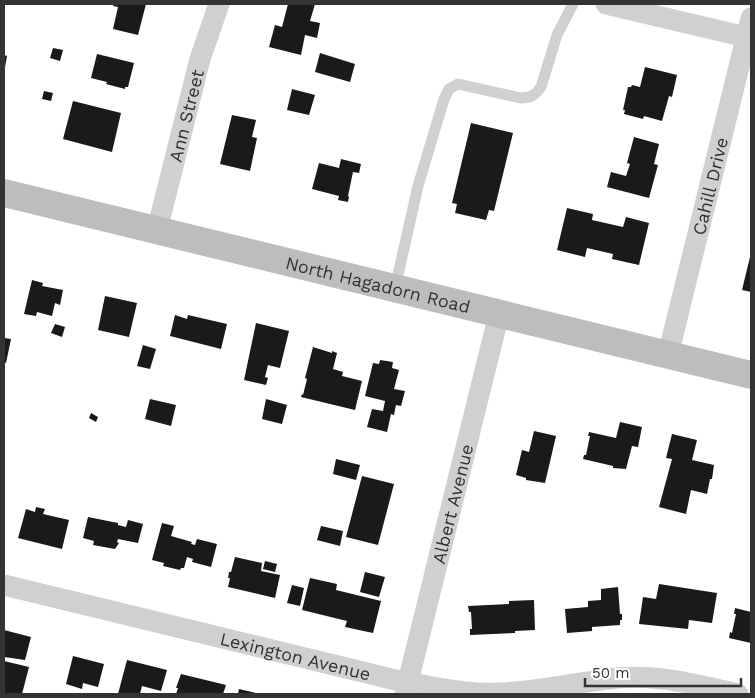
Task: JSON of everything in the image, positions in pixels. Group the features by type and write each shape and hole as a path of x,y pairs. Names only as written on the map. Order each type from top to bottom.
{"street":[{"name":"Ann Street","path":"157,230 200,59 219,4"},
{"path":"606,4 749,28"},
{"name":"Cahill Drive","path":"668,355 749,28"},
{"name":"North Hagadorn Road","path":"4,193 751,375"},
{"name":"Albert Avenue","path":"406,688 499,314"},
{"name":"Lexington Avenue","path":"4,585 406,688 497,693 547,689 619,678 662,679 738,694"}],"lane":[{"path":"395,288 418,186 444,99 449,89 458,84 521,98 529,98 540,87 557,35 573,4"}],"building":[{"path":"114,4 146,4 138,35 113,29 118,7 113,6"},
{"path":"288,4 315,4 310,21 320,23 317,38 305,35 301,55 269,47 275,25 282,27"},
{"path":"53,48 63,50 60,61 50,58"},
{"path":"320,53 355,64 350,82 315,72"},
{"path":"97,54 134,63 128,87 125,87 125,89 91,78"},
{"path":"4,55 7,56 5,67 4,67"},
{"path":"645,67 677,75 672,97 669,96 662,121 644,116 643,119 624,114 625,110 623,110 628,87 632,85 640,87"},
{"path":"292,89 315,95 309,115 287,110"},
{"path":"44,91 53,93 51,101 42,99"},
{"path":"73,101 121,113 112,152 63,139"},
{"path":"232,115 256,120 252,137 257,138 250,171 220,164"},
{"path":"471,123 513,133 494,211 489,210 486,220 455,213 457,204 452,203"},
{"path":"634,137 659,144 654,164 658,165 649,198 607,187 611,172 626,176 630,164 627,163"},
{"path":"341,159 361,164 359,173 353,172 348,202 338,200 339,196 312,189 319,163 339,168"},
{"path":"567,208 593,214 592,220 623,227 626,217 649,223 639,265 612,259 613,254 587,248 585,257 557,250"},
{"path":"751,253 751,292 742,290"},
{"path":"32,280 43,283 42,286 63,290 60,305 55,303 52,316 37,312 36,316 24,314"},
{"path":"105,296 137,303 129,337 98,330"},
{"path":"175,315 187,319 188,315 227,324 221,349 170,336"},
{"path":"256,323 289,331 280,368 268,365 265,377 268,378 266,385 244,380"},
{"path":"55,324 65,327 62,337 51,333"},
{"path":"4,338 11,339 6,363 4,362"},
{"path":"143,345 156,349 150,369 137,366"},
{"path":"313,347 337,353 333,369 343,372 342,376 362,381 355,410 301,397 307,379 305,378"},
{"path":"380,360 393,362 392,368 399,370 394,389 405,391 401,406 396,405 394,415 391,414 387,432 367,427 372,409 383,411 385,401 365,396 373,363 379,364"},
{"path":"150,399 176,405 171,426 145,419"},
{"path":"266,399 287,405 282,424 262,419"},
{"path":"91,413 98,417 96,422 89,418"},
{"path":"620,422 642,427 638,447 632,446 626,469 613,468 613,466 583,459 584,455 586,455 590,436 588,436 589,432 616,438"},
{"path":"534,431 556,436 545,483 526,480 526,478 516,475 522,450 529,452"},
{"path":"672,434 697,440 692,460 714,465 707,494 691,490 686,514 659,507 672,459 666,458"},
{"path":"336,459 360,465 356,480 333,474"},
{"path":"362,476 394,484 378,545 346,537"},
{"path":"36,507 45,509 43,514 69,520 62,549 18,538 26,509 35,512"},
{"path":"88,517 118,523 118,525 126,527 128,520 143,524 138,543 118,539 117,542 119,543 115,549 93,545 94,541 83,538"},
{"path":"162,523 174,526 171,536 192,542 191,544 195,545 197,539 217,544 211,567 192,562 193,559 187,557 184,568 180,570 163,566 164,563 152,560"},
{"path":"321,526 343,531 340,546 317,540"},
{"path":"235,557 262,563 261,571 280,575 275,598 228,587 229,572 231,572"},
{"path":"265,561 277,564 275,572 263,569"},
{"path":"365,572 385,577 379,597 360,592"},
{"path":"310,578 337,584 336,590 381,601 373,633 345,627 347,621 302,610"},
{"path":"659,584 717,593 712,623 689,620 688,629 639,624 643,597 656,599"},
{"path":"292,585 304,588 300,606 287,603"},
{"path":"618,587 620,614 622,614 620,625 592,627 592,631 567,633 565,609 588,607 588,601 601,600 601,589"},
{"path":"534,600 535,630 470,635 470,629 472,629 471,612 469,612 468,606 509,604 509,601"},
{"path":"735,608 751,612 751,643 729,638 736,614 734,614"},
{"path":"4,630 31,637 25,660 4,657"},
{"path":"73,656 104,664 98,687 83,683 82,689 66,684"},
{"path":"127,660 167,670 161,691 142,686 140,694 118,694"},
{"path":"4,661 29,667 22,694 4,693"},
{"path":"181,674 226,685 223,694 176,694"},
{"path":"239,689 260,694 238,694"}]}
